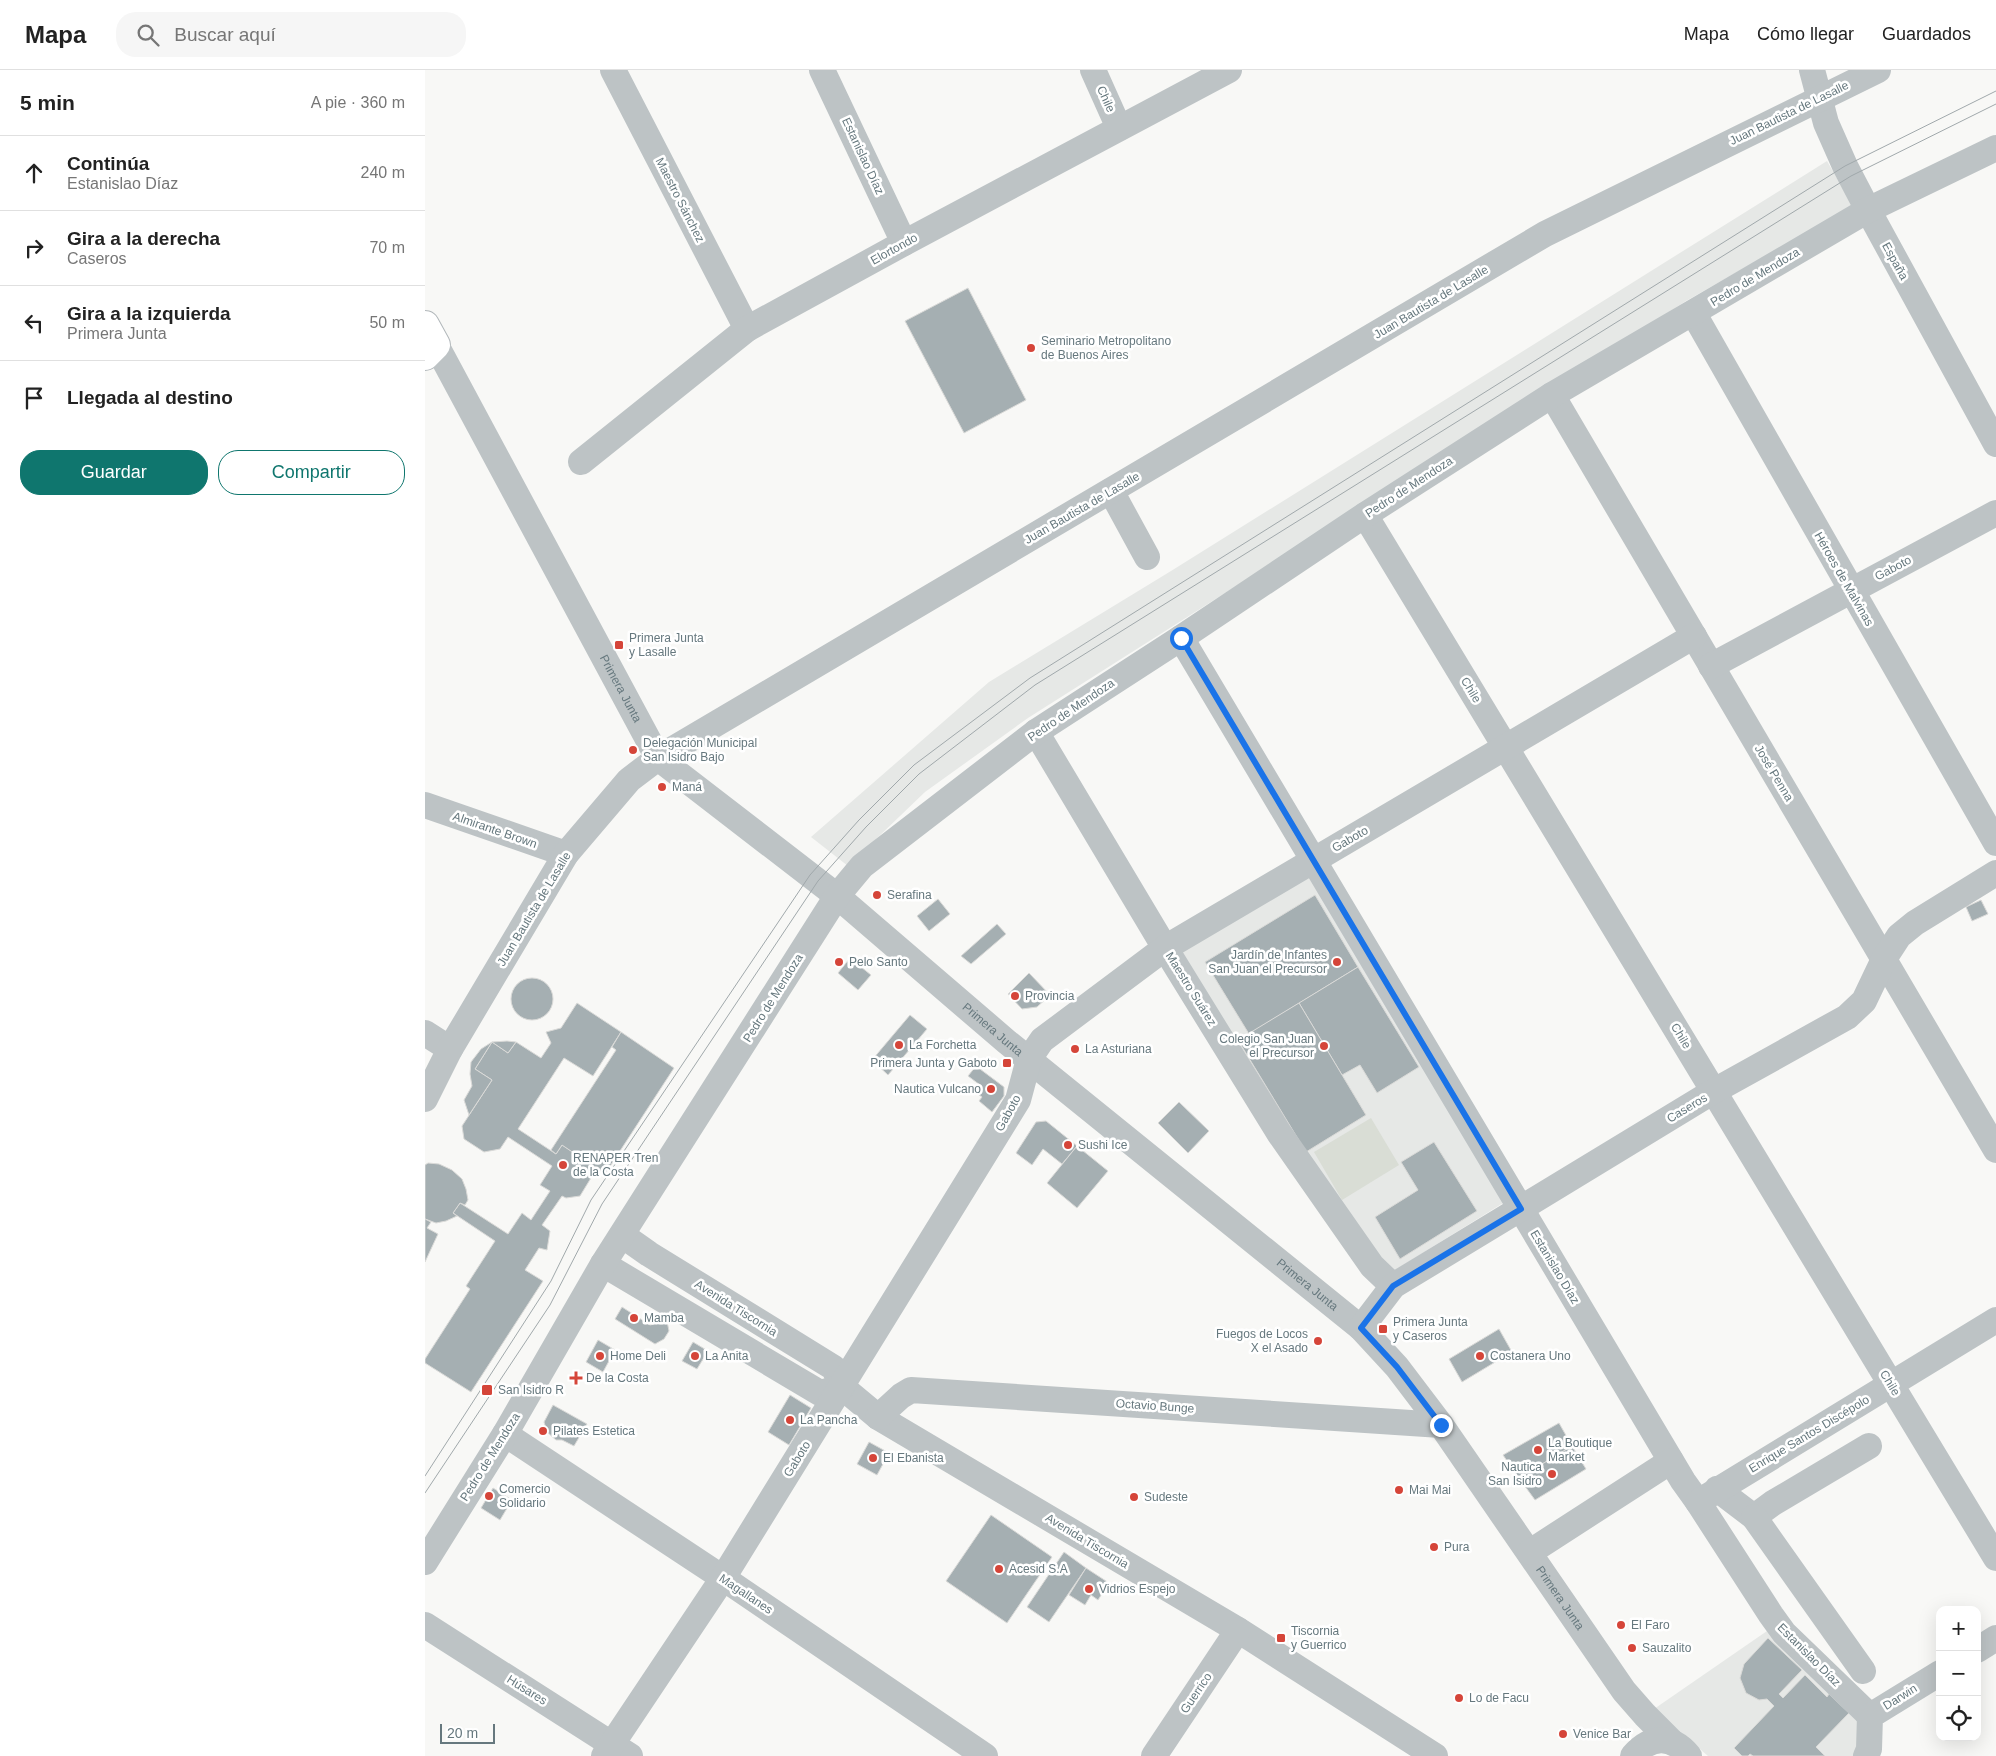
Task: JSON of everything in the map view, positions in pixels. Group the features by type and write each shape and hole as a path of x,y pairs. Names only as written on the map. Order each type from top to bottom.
{"street":[{"name":"Maestro Sánchez","path":"613,70 747,329"},
{"name":"Estanislao Díaz","path":"822,70 904,243"},
{"name":"Chile","path":"1093,70 1119,128"},
{"name":"Elortondo","path":"581,462 747,329 1229,70"},
{"name":"España","path":"1812,70 1827,123 1867,210 1996,444"},
{"name":"Juan Bautista de Lasalle","path":"425,1099 450,1049 566,854 629,780 658,758 1545,234 1878,70"},
{"name":"Pedro de Mendoza","path":"425,1562 505,1434 603,1264 837,896 862,866 1036,732 1365,515 1552,396 1694,314 1867,210 1996,148"},
{"name":"Héroes de Malvinas","path":"1694,314 1996,843"},
{"name":"Primera Junta","path":"429,342 658,758 837,896 1007,1042 1361,1328 1397,1367 1441,1425 1624,1691 1645,1715 1681,1749"},
{"name":"José Penna","path":"1552,396 1996,1150"},
{"path":"1111,491 1147,557"},
{"name":"Gaboto","path":"1711,666 1996,513"},
{"name":"Chile","path":"1365,515 1996,1558"},
{"name":"Gaboto","path":"615,1752 1018,1100 1029,1058 1042,1040 1165,948 1694,636"},
{"name":"Estanislao Díaz","path":"1181,638 1671,1461 1708,1495 1771,1615 1784,1633 1870,1716"},
{"name":"Maestro Suárez","path":"1036,732 1165,948 1279,1133 1372,1266 1393,1286"},
{"name":"Almirante Brown","path":"425,805 566,854"},
{"name":"Caseros","path":"1361,1328 1393,1286 1714,1091 1847,1017 1864,1001 1884,959 1899,936 1915,923 1996,873"},
{"path":"425,1033 450,1049"},
{"name":"Avenida Tiscornia","path":"622,1235 649,1254 834,1368 842,1387 878,1418 1238,1630 1435,1756"},
{"path":"603,1264 820,1393 842,1387"},
{"name":"Enrique Santos Discépolo","path":"1708,1495 1996,1320"},
{"name":"Octavio Bunge","path":"878,1418 901,1396 911,1390 1441,1425"},
{"name":"Magallanes","path":"505,1434 723,1578 985,1756"},
{"path":"1754,1517 1773,1503 1869,1446"},
{"path":"1530,1552 1671,1461"},
{"path":"1708,1495 1754,1517 1863,1671"},
{"name":"Húsares","path":"425,1625 615,1752"},
{"name":"Guerrico","path":"1154,1756 1238,1630"},
{"path":"1981,1647 1996,1638"},
{"name":"Darwin","path":"1866,1756 1869,1749 1870,1716 1936,1675"},
{"name":"Primera Junta","path":"1624,1691 1632,1723 1633,1756"},
{"path":"1633,1756 1641,1747 1650,1742 1661,1740 1681,1749"}],"shaded area":[{"path":"1827,161 1853,206 1686,301 1028,718 925,792 848,866 811,837 989,682 1171,571"},
{"name":"Colegio San Juan el Precursor","path":"1311,872 1508,1200 1392,1272 1291,1141 1173,952"},
{"path":"1371,1118 1399,1165 1342,1200 1314,1152"},
{"path":"1767,1631 1866,1727 1859,1756 1708,1756 1654,1709"}],"building":[{"path":"968,288 1026,400 964,433 905,321"},
{"path":"1315,895 1358,967 1249,1034 1205,962"},
{"path":"938,899 950,914 929,931 917,916"},
{"path":"1981,900 1988,914 1972,921 1966,907"},
{"path":"997,924 1006,934 971,964 961,956"},
{"path":"850,958 871,975 858,990 838,973"},
{"path":"1358,967 1419,1067 1377,1093 1360,1065 1342,1075 1299,1003"},
{"path":"1029,973 1050,995 1037,1007 1022,1009 1008,994"},
{"path":"532,978 547,984 553,999 547,1014 532,1020 517,1014 511,999 517,984"},
{"path":"577,1003 621,1032 593,1076 564,1058 518,1129 556,1154 562,1145 597,1168 580,1196 566,1198 562,1196 542,1225 550,1231 547,1250 539,1248 525,1270 543,1281 471,1392 425,1363 425,1359 470,1289 466,1286 495,1241 453,1213 460,1203 508,1234 522,1213 531,1220 550,1191 540,1185 552,1166 508,1137 500,1149 484,1152 464,1139 462,1126 492,1080 475,1069 492,1042 508,1053 516,1042 541,1058 551,1043 546,1032 561,1028"},
{"path":"1299,1003 1366,1115 1306,1152 1238,1040"},
{"name":"La Forchetta","path":"910,1015 927,1029 888,1075 872,1060"},
{"path":"621,1032 674,1068 605,1174 562,1145 556,1154 551,1150 616,1050 612,1047"},
{"path":"492,1042 516,1042 508,1053"},
{"path":"492,1042 475,1069 492,1080 469,1115 464,1100 472,1086 471,1062 481,1049"},
{"name":"Nautica Vulcano","path":"976,1066 1004,1087 1004,1096 992,1112 979,1101 982,1097 975,1092 980,1085 968,1076"},
{"path":"1179,1102 1209,1131 1188,1153 1158,1123"},
{"path":"1046,1121 1077,1146 1062,1164 1043,1149 1032,1165 1016,1153 1036,1122"},
{"path":"1434,1142 1477,1211 1400,1259 1375,1217 1418,1190 1401,1162"},
{"path":"1077,1146 1108,1171 1077,1208 1047,1183"},
{"path":"428,1163 439,1164 452,1170 462,1179 466,1189 468,1200 465,1205 460,1203 453,1213 457,1216 446,1221 436,1223 425,1219 425,1165"},
{"path":"425,1219 431,1222 427,1228 438,1234 425,1262"},
{"path":"622,1307 650,1325 667,1321 669,1331 664,1339 655,1344 615,1319"},
{"name":"Costanera Uno","path":"1499,1329 1512,1352 1462,1382 1449,1359"},
{"name":"Home Deli","path":"598,1340 615,1350 603,1372 586,1362"},
{"name":"La Anita","path":"693,1342 708,1351 697,1369 682,1361"},
{"name":"La Pancha","path":"790,1395 811,1408 789,1445 768,1432"},
{"path":"553,1405 587,1424 574,1446 562,1440 556,1440 547,1432 544,1422"},
{"name":"La Boutique Market","path":"1559,1423 1572,1446 1519,1478 1503,1455"},
{"name":"El Ebanista","path":"869,1442 889,1453 877,1475 857,1464"},
{"name":"Nautica San Isidro","path":"1572,1446 1586,1469 1535,1500 1519,1478"},
{"path":"493,1488 512,1500 500,1520 481,1508"},
{"name":"Acesid S.A","path":"991,1515 1052,1557 1007,1623 946,1581"},
{"path":"1064,1552 1086,1568 1049,1622 1027,1607"},
{"name":"Vidrios Espejo","path":"1086,1568 1109,1583 1098,1600 1091,1595 1085,1605 1069,1595"},
{"path":"1768,1638 1802,1670 1779,1694 1783,1698 1805,1675 1827,1697 1829,1694 1849,1713 1816,1747 1825,1756 1753,1756 1750,1754 1742,1756 1734,1748 1774,1706 1767,1699 1759,1700 1746,1693 1740,1678 1744,1664"}],"tram line":[{"path":"425,1476 551,1281 591,1200 810,875 859,820 914,765 1030,678 1845,166 1996,91"},
{"path":"425,1493 550,1305 602,1204 818,881 866,827 919,774 1035,685 1851,176 1996,104"}],"place":[{"name":"Seminario Metropolitano de Buenos Aires","path":"1031,348"},
{"name":"Primera Junta y Lasalle","path":"619,645"},
{"name":"Delegación Municipal San Isidro Bajo","path":"633,750"},
{"name":"Maná","path":"662,787"},
{"name":"Serafina","path":"877,895"},
{"name":"Pelo Santo","path":"839,962"},
{"name":"Jardín de Infantes San Juan el Precursor","path":"1337,962"},
{"name":"Provincia","path":"1015,996"},
{"name":"La Forchetta","path":"899,1045"},
{"name":"Colegio San Juan el Precursor","path":"1324,1046"},
{"name":"La Asturiana","path":"1075,1049"},
{"name":"Primera Junta y Gaboto","path":"1007,1063"},
{"name":"Nautica Vulcano","path":"991,1089"},
{"name":"Sushi Ice","path":"1068,1145"},
{"name":"RENAPER Tren de la Costa","path":"563,1165"},
{"name":"Mamba","path":"634,1318"},
{"name":"Primera Junta y Caseros","path":"1383,1329"},
{"name":"Fuegos de Locos X el Asado","path":"1318,1341"},
{"name":"Home Deli","path":"600,1356"},
{"name":"La Anita","path":"695,1356"},
{"name":"Costanera Uno","path":"1480,1356"},
{"name":"De la Costa","path":"576,1378"},
{"name":"San Isidro R","path":"487,1390"},
{"name":"La Pancha","path":"790,1420"},
{"name":"Pilates Estetica","path":"543,1431"},
{"name":"La Boutique Market","path":"1538,1450"},
{"name":"El Ebanista","path":"873,1458"},
{"name":"Nautica San Isidro","path":"1552,1474"},
{"name":"Mai Mai","path":"1399,1490"},
{"name":"Comercio Solidario","path":"489,1496"},
{"name":"Sudeste","path":"1134,1497"},
{"name":"Pura","path":"1434,1547"},
{"name":"Acesid S.A","path":"999,1569"},
{"name":"Vidrios Espejo","path":"1089,1589"},
{"name":"El Faro","path":"1621,1625"},
{"name":"Tiscornia y Guerrico","path":"1281,1638"},
{"name":"Sauzalito","path":"1632,1648"},
{"name":"Lo de Facu","path":"1459,1698"},
{"name":"Venice Bar","path":"1563,1734"}],"route":[{"path":"1181,638 1521,1209 1393,1286 1361,1328 1397,1367 1441,1425"}]}
